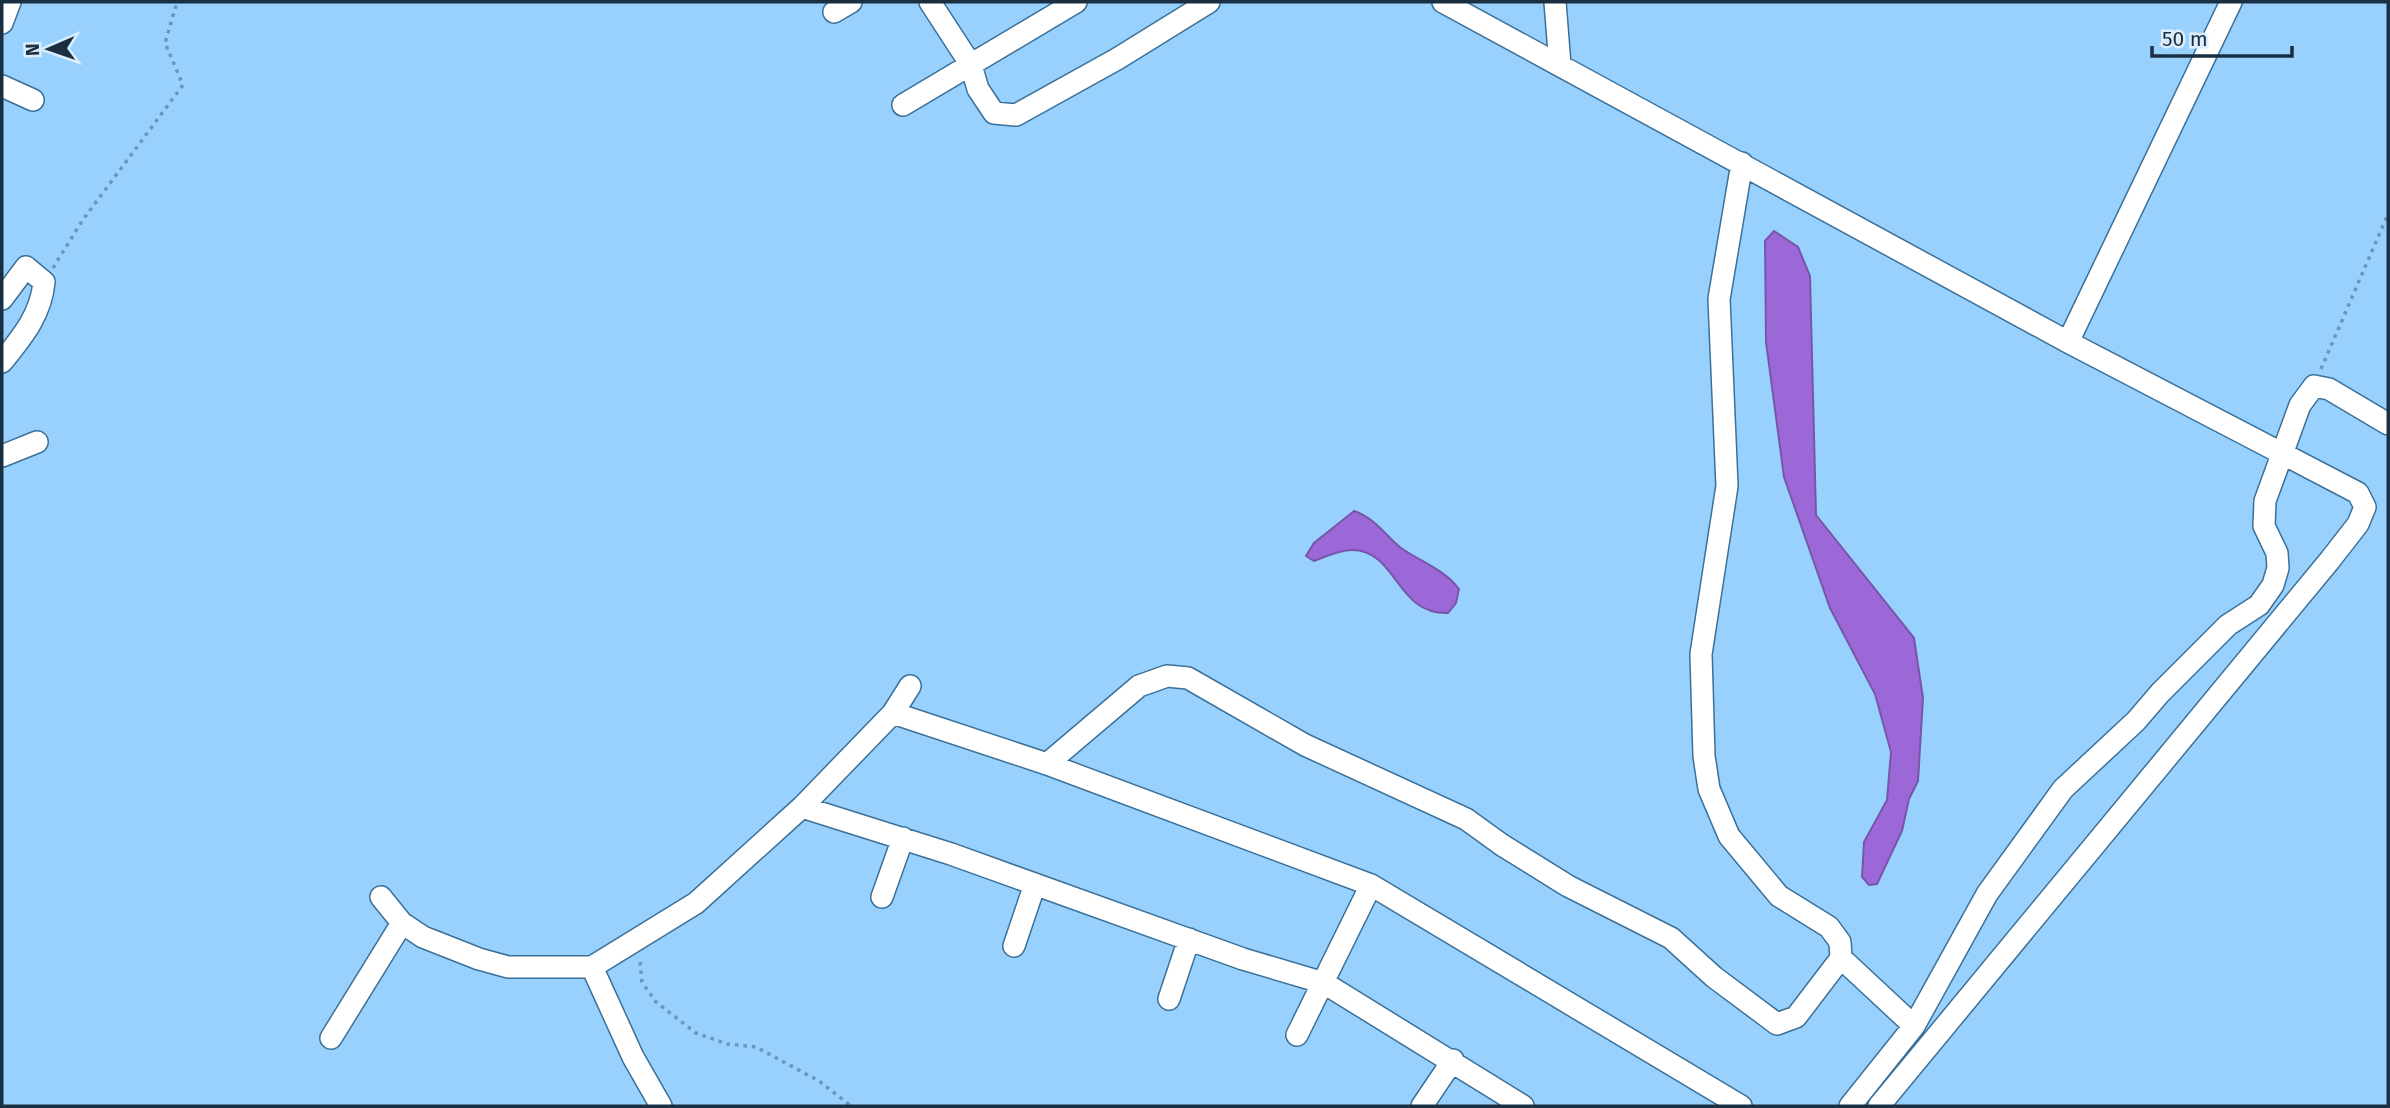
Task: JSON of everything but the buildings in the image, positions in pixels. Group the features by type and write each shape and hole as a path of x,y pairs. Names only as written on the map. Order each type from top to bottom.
{"street":[{"path":"2,23 10,2"},
{"path":"929,2 971,65 978,89 994,113 1016,115 1209,2"},
{"path":"903,105 1076,2"},
{"path":"1443,2 2068,342 2358,493 2365,507 2358,524 1879,1106"},
{"path":"1555,2 1560,65"},
{"path":"2068,342 2231,2"},
{"path":"2,86 33,100"},
{"path":"1047,764 1139,686 1167,677 1188,678 1305,745 1466,819 1502,845 1569,886 1671,938 1714,977 1777,1024 1796,1017 1841,958 1840,942 1829,926 1779,896 1729,835 1709,789 1704,755 1701,654 1727,486 1719,299 1742,163"},
{"path":"2,299 26,267 44,282 42,300 30,327 2,362"},
{"path":"1850,1106 1914,1026 1987,894 2063,789 2136,721 2228,625 2259,605 2273,585 2278,568 2277,553 2264,526 2265,501 2300,405 2314,386 2329,389 2388,424"},
{"path":"2,456 37,442"},
{"path":"381,897 402,923 423,937 452,949 508,967 592,967 696,903 802,807 893,713 910,686"},
{"path":"893,713 1047,764 1371,885 1741,1106"},
{"path":"802,807 903,838 1189,939 1324,983 1453,1060 1523,1106"},
{"path":"882,897 903,838"},
{"path":"1014,946 1035,884"},
{"path":"1297,1035 1371,885"},
{"path":"331,1038 402,923"},
{"path":"1170,999 1189,939"},
{"path":"1841,958 1914,1026"},
{"path":"592,967 634,1057 661,1106"},
{"path":"1422,1106 1453,1060"}],"path":[{"path":"44,282 82,220 183,85 165,43 177,2"},
{"path":"2314,386 2388,214"},
{"path":"639,939 642,982 665,1009 696,1033 727,1044 757,1047 819,1081 851,1106"}],"shaded area":[{"path":"1774,231 1798,247 1810,276 1816,515 1914,638 1923,698 1918,781 1909,799 1902,831 1877,884 1869,885 1862,877 1864,842 1887,800 1891,752 1875,694 1830,608 1784,477 1766,342 1765,241"},
{"path":"1354,511 1374,522 1401,548 1453,582 1459,589 1456,603 1448,613 1431,611 1417,604 1379,560 1367,553 1347,550 1314,561 1306,556 1314,543"}]}
